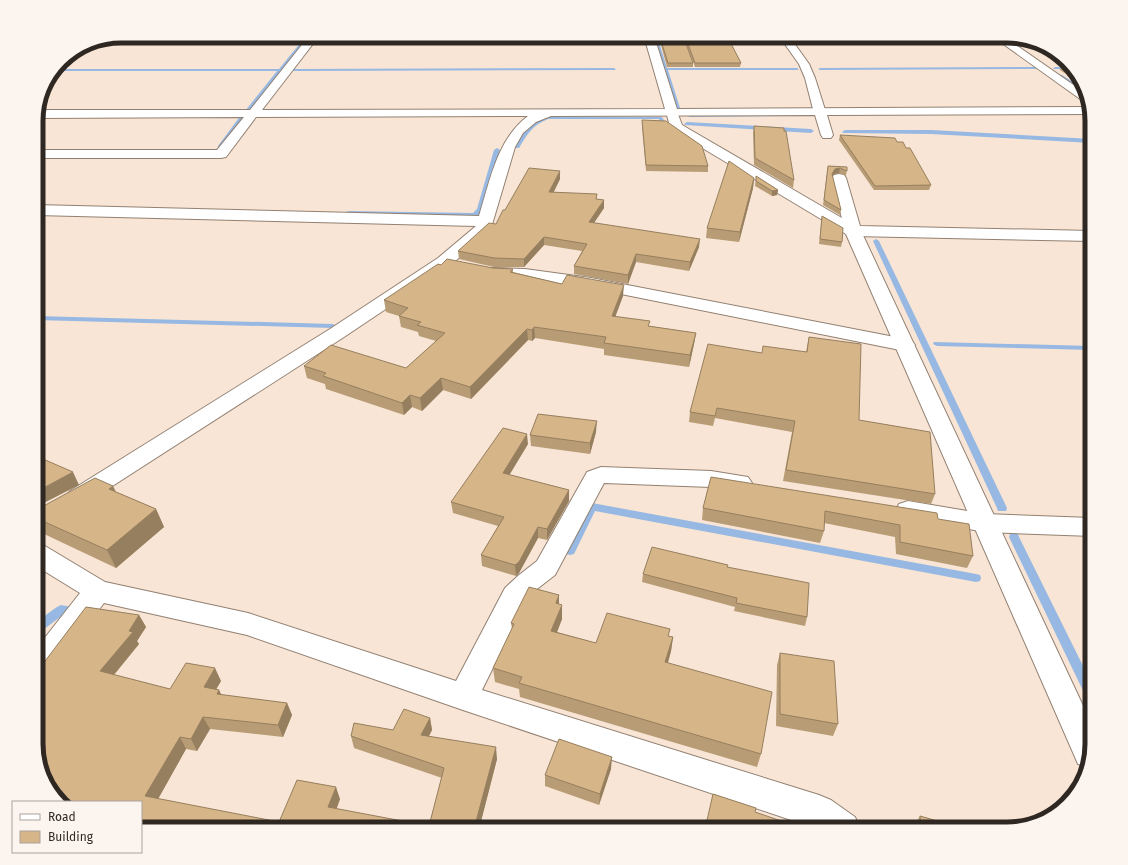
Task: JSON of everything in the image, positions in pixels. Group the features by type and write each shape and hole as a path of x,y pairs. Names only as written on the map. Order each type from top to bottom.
{"street":[{"path":"43,154 222,154 308,43"},
{"path":"651,43 676,126 678,128 853,231 1085,236"},
{"path":"789,43 804,64 810,78 826,135"},
{"path":"1007,43 1080,95"},
{"path":"43,114 820,113 1084,111"},
{"path":"62,506 93,488 337,333 444,262 483,228 508,147 518,131 532,119 549,113"},
{"path":"839,178 853,231 1085,744"},
{"path":"43,210 485,221"},
{"path":"444,262 494,273 525,274 591,283 905,346"},
{"path":"463,697 515,596 528,582 546,568 595,478 601,475 711,479 758,486"},
{"path":"883,506 985,523 1085,527"},
{"path":"43,557 98,591 248,624 463,697 819,812 833,822"},
{"path":"43,662 98,591"}],"building":[{"path":"662,43 686,43 693,63 668,63"},
{"path":"688,43 731,43 741,63 695,63"},
{"path":"642,120 666,121 702,146 708,166 646,165"},
{"path":"754,126 784,128 784,131 786,131 794,180 755,158"},
{"path":"840,135 895,138 897,142 903,142 906,148 910,148 931,185 875,186"},
{"path":"729,161 754,178 740,232 707,228"},
{"path":"828,166 847,167 847,171 840,168 835,169 832,174 841,210 824,200"},
{"path":"529,168 560,171 549,192 597,194 596,199 604,200 589,222 700,239 690,262 636,254 628,275 574,266 587,244 544,237 524,259 494,258 458,251 489,223 496,224"},
{"path":"756,176 778,190 772,191 756,181"},
{"path":"822,216 843,228 842,242 820,239"},
{"path":"447,259 493,268 513,269 510,272 562,284 567,275 624,285 612,316 650,321 648,326 696,333 690,355 604,343 606,337 534,327 532,330 527,329 470,387 441,378 420,398 410,395 402,403 323,376 326,373 304,366 331,345 406,368 445,333 417,325 421,322 399,316 408,308 384,300 438,264 441,265"},
{"path":"809,337 861,344 859,420 930,432 935,494 786,470 795,421 717,408 715,416 690,412 708,344 762,353 763,346 807,352"},
{"path":"538,414 597,421 590,443 530,435"},
{"path":"503,428 527,434 503,473 569,490 547,529 538,527 519,562 515,565 481,555 504,517 451,502"},
{"path":"43,459 73,472 43,488"},
{"path":"711,477 937,513 938,519 969,524 973,556 900,542 900,525 825,511 824,531 703,508"},
{"path":"95,478 113,486 109,489 156,509 107,550 43,521 43,506"},
{"path":"652,547 728,565 727,567 809,583 807,617 736,603 737,598 643,574"},
{"path":"529,587 559,595 556,603 562,605 551,631 596,643 607,613 670,629 668,636 673,637 665,662 772,692 761,754 519,683 522,677 493,668 514,624 511,623"},
{"path":"86,607 139,615 129,631 133,632 100,671 170,689 186,663 215,668 204,687 219,690 217,694 287,703 278,725 203,717 191,739 180,737 145,796 279,822 142,822 142,801 68,801 53,783 44,759 43,664"},
{"path":"780,653 834,661 838,724 780,714"},
{"path":"404,709 430,718 421,735 496,747 476,822 430,822 444,768 351,736 354,723 393,730"},
{"path":"559,739 612,757 600,794 545,775"},
{"path":"297,780 336,787 328,807 408,822 279,822"},
{"path":"713,794 756,808 755,812 784,822 707,822"},
{"path":"920,816 941,822 920,822"}],"waterway":[{"path":"247,112 302,43"},
{"path":"657,43 678,108"},
{"path":"820,69 1036,68"},
{"path":"1055,68 1064,68"},
{"path":"293,70 614,69"},
{"path":"666,69 797,69"},
{"path":"62,70 280,70"},
{"path":"1060,76 1078,88"},
{"path":"690,116 805,115"},
{"path":"220,147 243,116"},
{"path":"517,147 523,136 532,125 548,118 661,118 662,123 665,123"},
{"path":"687,124 811,131"},
{"path":"845,132 931,132 1085,141"},
{"path":"348,213 475,215 480,210 497,150"},
{"path":"876,241 1002,508"},
{"path":"43,318 333,326"},
{"path":"937,344 1085,348"},
{"path":"570,551 592,507 976,578"},
{"path":"1014,537 1085,683"},
{"path":"43,624 61,610 68,610"}]}
